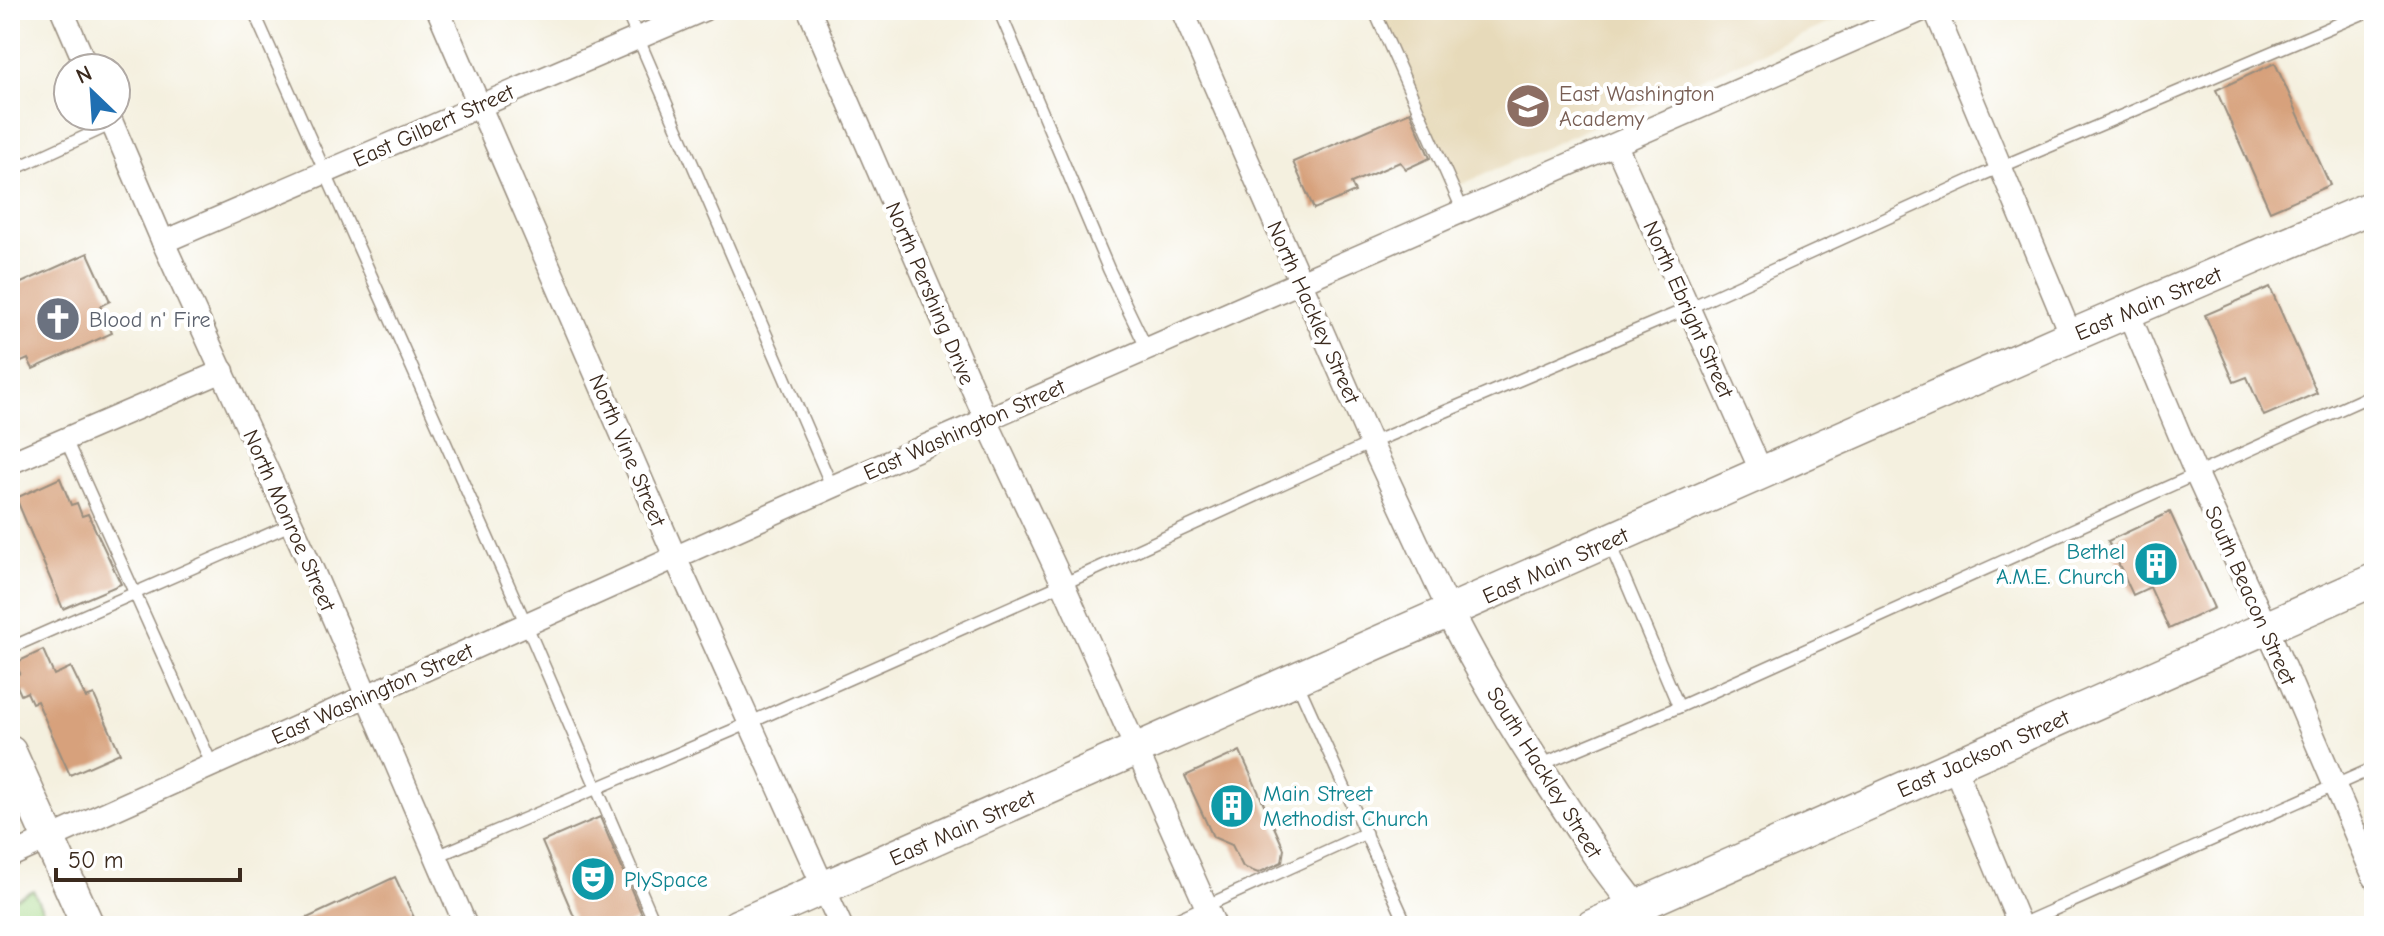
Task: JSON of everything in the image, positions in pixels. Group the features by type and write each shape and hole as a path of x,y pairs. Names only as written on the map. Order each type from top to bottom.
{"main road":[{"name":"East Main Street","path":"737,926 2071,336 2374,206"},
{"name":"East Jackson Street","path":"1592,926 1642,916 1954,766 2374,580"},
{"path":"10,752 88,926"}],"street":[{"path":"62,10 80,52"},
{"name":"North Vine Street","path":"438,10 675,557 841,926"},
{"name":"East Gilbert Street","path":"163,242 703,10"},
{"name":"North Pershing Drive","path":"809,10 986,420 1211,916"},
{"name":"North Hackley Street","path":"1182,10 1371,443 1450,613"},
{"name":"East Washington Street","path":"10,856 832,487 1922,10"},
{"path":"1935,10 2071,336"},
{"name":"North Monroe Street","path":"116,132 368,696 377,724 466,926"},
{"name":"North Ebright Street","path":"1616,145 1762,473"},
{"name":"South Beacon Street","path":"2128,312 2374,877"},
{"path":"10,463 223,371"},
{"name":"South Hackley Street","path":"1450,613 1476,664 1595,852 1642,916"},
{"path":"1954,766 2018,926"}],"lane":[{"path":"253,10 526,624 656,926"},
{"path":"626,10 832,487"},
{"path":"999,10 1109,270 1147,349"},
{"path":"1374,10 1463,211"},
{"path":"434,857 749,723 1371,443 1689,308 2001,168 2371,10"},
{"path":"10,171 87,132"},
{"path":"1540,765 1679,707 2374,394"},
{"path":"65,438 212,765"},
{"path":"10,648 292,524"},
{"path":"1608,541 1679,707"},
{"path":"1296,679 1407,926"},
{"path":"2018,926 2374,768"},
{"path":"1162,926 1211,916 1366,833"}],"shaded area":[{"name":"East Washington Academy","path":"1374,10 1859,10 1453,188"}],"green space":[{"path":"33,890 50,926 10,926 10,901"}],"building":[{"path":"2275,63 2330,185 2270,211 2216,90"},
{"path":"1410,112 1430,158 1406,169 1400,162 1351,183 1355,192 1314,209 1293,162"},
{"name":"Blood n' Fire","path":"88,253 110,301 100,306 112,333 33,369 28,359 10,367 10,288"},
{"path":"2270,287 2317,393 2264,416 2247,377 2234,382 2205,315"},
{"path":"60,478 71,505 77,503 82,516 88,514 121,584 63,609 16,498"},
{"name":"Bethel A.M.E. Church","path":"2170,512 2214,608 2169,629 2150,587 2133,595 2108,541"},
{"path":"43,650 54,675 71,667 86,698 94,695 120,753 70,775 37,701 32,703 27,692 21,695 13,677 20,673 15,663"},
{"name":"Main Street Methodist Church","path":"1240,751 1284,849 1282,862 1258,873 1243,867 1232,845 1213,837 1185,776"},
{"name":"PlySpace","path":"600,817 643,917 623,926 578,926 542,842"},
{"path":"395,877 418,926 290,926"}],"place":[{"name":"East Washington Academy","path":"1528,106"},
{"name":"Blood n' Fire","path":"58,319"},
{"name":"Bethel A.M.E. Church","path":"2156,564"},
{"name":"Main Street Methodist Church","path":"1232,806"},
{"name":"PlySpace","path":"593,879"}]}
